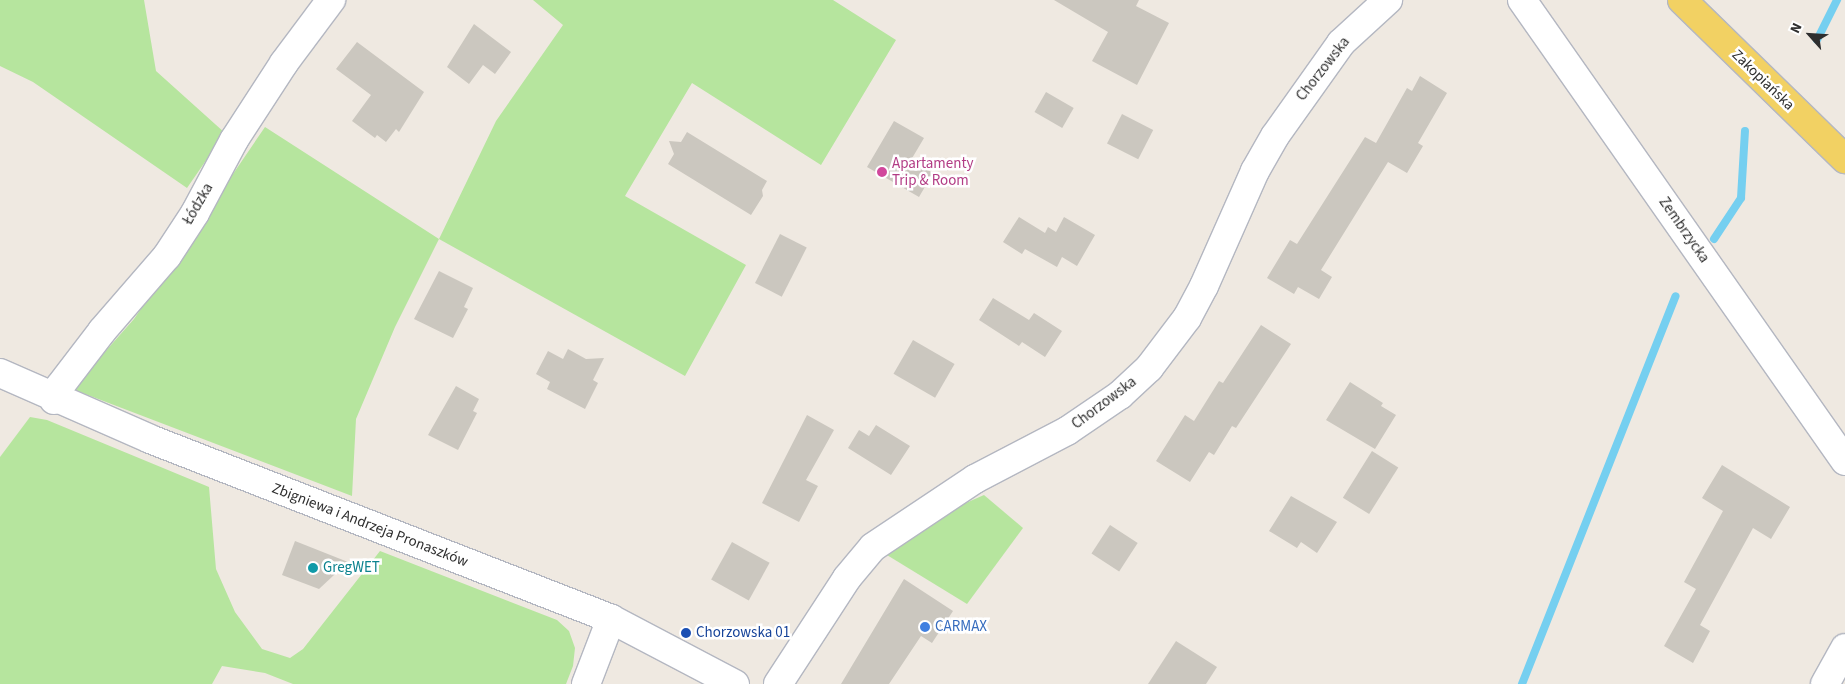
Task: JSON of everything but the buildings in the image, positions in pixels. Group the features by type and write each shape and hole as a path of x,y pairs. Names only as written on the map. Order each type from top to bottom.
{"main road":[{"name":"Zakopiańska","path":"1682,0 1845,159"}],"street":[{"name":"Łódzka","path":"54,400 60,386 102,331 167,256 195,213 234,140 284,63 331,0"},
{"name":"Chorzowska","path":"778,684 847,578 873,547 975,479 1067,431 1120,396 1149,368 1186,318 1204,286 1255,171 1275,136 1341,43 1388,0"},
{"name":"Zembrzycka","path":"1522,0 1845,461"},
{"name":"Zbigniewa i Andrzeja Pronaszków","path":"0,373 54,400 611,619 735,684"},
{"path":"586,684 611,619"},
{"path":"1825,684 1845,648"}],"green space":[{"path":"0,0 144,0 156,71 225,133 187,188 33,82 0,66"},
{"path":"533,0 833,0 896,40 821,165 692,83 625,196 746,265 685,376 439,239 496,121 563,25"},
{"path":"265,127 439,239 395,327 356,419 352,496 72,389 134,319"},
{"path":"30,417 47,420 209,487 216,569 235,612 262,649 290,658 303,649 380,551 557,620 569,631 575,648 573,666 566,684 293,684 265,673 222,666 212,684 0,684 0,457"},
{"path":"984,495 1023,528 967,604 882,552 918,524"}],"waterway":[{"path":"1817,40 1837,0"},
{"path":"1714,239 1741,198 1745,131"},
{"path":"1522,684 1676,296"}],"place":[{"name":"Apartamenty Trip & Room","path":"882,172"},
{"name":"GregWET","path":"313,568"},
{"name":"CARMAX","path":"925,627"},
{"name":"Chorzowska 01","path":"686,633"}]}
